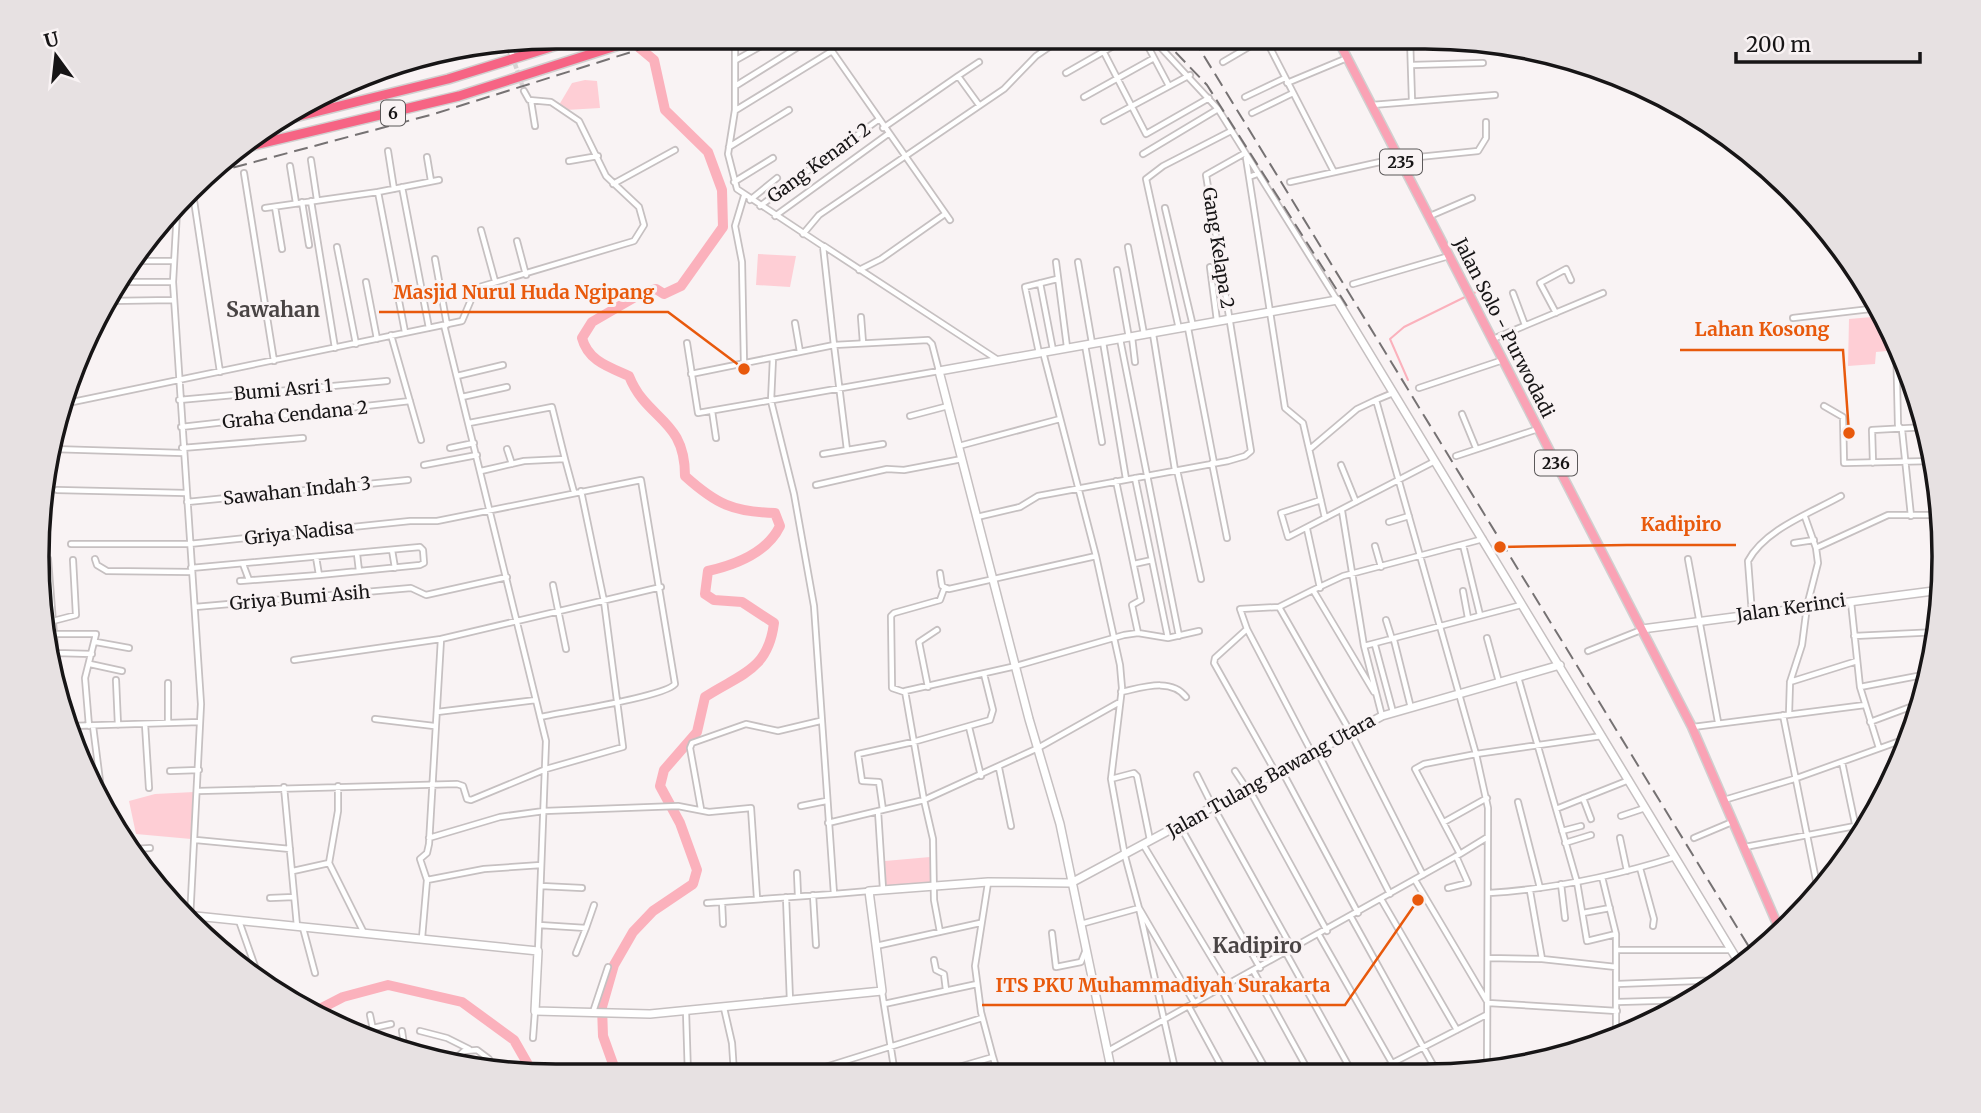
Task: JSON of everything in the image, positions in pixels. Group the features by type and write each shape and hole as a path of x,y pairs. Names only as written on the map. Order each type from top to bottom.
{"highway":[{"name":"6","path":"311,113 545,49"},
{"name":"6","path":"263,144 350,124 549,69 608,49"}],"main road":[{"name":"Jalan Solo - Purwodadi","path":"1342,49 1692,727 1776,922"}],"street":[{"path":"736,49 736,110 728,148 734,182 744,196 998,360"},
{"path":"736,61 756,49"},
{"path":"736,85 794,49"},
{"path":"803,234 819,215 1009,85 1044,49"},
{"path":"1102,49 1148,134 1209,98"},
{"path":"1066,73 1108,49"},
{"path":"1149,49 1169,86"},
{"path":"1163,49 1218,109 1523,604 1735,957"},
{"path":"1223,62 1246,49"},
{"path":"1270,49 1334,172"},
{"path":"1411,49 1412,101"},
{"path":"736,110 832,51 883,128 950,220"},
{"path":"1084,96 1154,58"},
{"path":"1245,97 1347,58"},
{"path":"883,128 979,62"},
{"path":"1412,65 1483,63"},
{"path":"1104,121 1189,75"},
{"path":"958,76 979,105"},
{"path":"524,91 531,101 535,127"},
{"path":"1252,113 1293,93"},
{"path":"1371,105 1495,95"},
{"path":"73,402 464,320 474,290 495,281 526,275 625,244 640,235 644,225 641,211 613,184 574,116 551,102 531,101"},
{"path":"1143,154 1218,109"},
{"path":"728,148 789,110"},
{"name":"Gang Kenari 2","path":"760,206 878,120"},
{"path":"1290,182 1399,159 1478,150 1486,138 1486,122"},
{"path":"1179,330 1145,182 1148,176 1231,131"},
{"path":"775,216 888,134"},
{"path":"613,184 675,150"},
{"path":"388,151 394,189"},
{"path":"1245,153 1285,408 1300,418 1311,448 1325,518"},
{"name":"Gang Kelapa 2","path":"1213,463 1245,456 1251,451 1206,175 1245,153"},
{"path":"569,161 598,156"},
{"path":"427,158 431,181"},
{"path":"734,182 773,158"},
{"path":"311,160 335,348"},
{"path":"290,166 309,245"},
{"path":"244,173 274,361"},
{"path":"1249,177 1257,174"},
{"path":"750,200 777,178"},
{"path":"265,208 378,192 439,180"},
{"path":"402,187 429,328"},
{"path":"378,192 405,332"},
{"path":"744,196 735,226 741,262 744,364"},
{"path":"1429,216 1472,198"},
{"path":"195,201 220,372"},
{"path":"275,207 282,249"},
{"path":"1165,208 1191,327 1227,538"},
{"path":"859,270 945,214"},
{"path":"176,221 173,282 200,722 196,840 190,907"},
{"path":"481,230 495,281"},
{"path":"517,242 526,275"},
{"path":"823,246 847,450"},
{"path":"337,247 356,344"},
{"path":"1128,247 1201,579"},
{"path":"1353,284 1449,256"},
{"path":"435,259 457,376 547,748 533,1038"},
{"path":"145,261 172,261"},
{"path":"1056,262 1067,348"},
{"path":"1078,262 1102,442"},
{"path":"1210,267 1217,322"},
{"path":"1556,313 1540,283 1565,269 1571,280"},
{"path":"1117,270 1135,362"},
{"path":"1057,279 1027,285 1025,289 1096,556 1120,665 1121,692 1111,779 1125,856 1174,1064"},
{"path":"130,282 173,282"},
{"path":"366,282 377,339"},
{"path":"1040,283 1053,350"},
{"path":"1513,293 1525,325"},
{"path":"1493,339 1603,293"},
{"path":"118,301 174,300"},
{"path":"687,344 696,411 712,411 1271,314 1337,300"},
{"path":"1793,318 1867,309"},
{"path":"861,317 863,343"},
{"path":"795,323 800,352"},
{"path":"391,335 421,440"},
{"path":"1120,339 1180,636"},
{"path":"691,374 834,345 928,340 932,344 1060,824 1110,1064"},
{"path":"1103,342 1126,479"},
{"path":"772,358 771,401 794,494 818,644 820,721 834,894"},
{"path":"1419,388 1503,360"},
{"path":"457,376 503,365"},
{"path":"1898,374 1903,461 1911,516"},
{"name":"Bumi Asri 1","path":"179,400 387,381"},
{"path":"462,397 507,387"},
{"path":"1311,448 1357,409 1394,393"},
{"path":"1376,400 1487,798 1487,1060"},
{"name":"Graha Cendana 2","path":"181,427 410,401"},
{"path":"910,416 948,406"},
{"path":"469,423 552,407 574,492"},
{"path":"1824,407 1843,417 1844,463 1923,461"},
{"path":"712,411 716,438"},
{"path":"1462,414 1476,448"},
{"path":"959,446 1060,419"},
{"path":"1873,463 1871,431 1916,427"},
{"path":"1456,456 1539,429"},
{"path":"61,449 183,451 303,438"},
{"path":"450,448 474,443"},
{"path":"823,454 883,444"},
{"path":"507,449 512,464"},
{"path":"424,465 477,455"},
{"path":"816,485 887,469 904,470 963,458"},
{"path":"481,471 512,464 565,459"},
{"path":"1321,500 1281,513 1289,538 1435,460"},
{"path":"977,517 1020,507 1038,496 1213,463"},
{"path":"1341,465 1356,502"},
{"path":"1135,477 1168,638"},
{"name":"Sawahan Indah 3","path":"187,502 408,480"},
{"name":"Griya Nadisa","path":"71,544 189,544 410,521 437,522 636,480 642,482 661,587"},
{"path":"1116,481 1141,600 1132,605 1138,633"},
{"path":"57,490 186,493"},
{"path":"198,791 433,783 460,784 467,799 471,800 546,769 624,746 604,601 581,491"},
{"path":"1752,614 1750,558 1762,541 1841,496"},
{"path":"1342,511 1364,646 1382,716"},
{"path":"1816,548 1881,517 1930,515"},
{"path":"1388,522 1409,516"},
{"path":"1789,714 1790,682 1802,645 1807,606 1818,563 1814,540 1805,517"},
{"path":"1307,529 1320,587"},
{"path":"1390,894 1239,613 1242,607 1279,607 1352,574 1483,539"},
{"path":"1794,543 1814,540"},
{"path":"1375,545 1381,567"},
{"path":"1463,545 1480,615"},
{"path":"95,559 97,565 107,571 191,570 420,547 423,550 422,565 240,581"},
{"path":"392,551 395,568"},
{"path":"357,554 359,572"},
{"path":"944,589 1096,556"},
{"path":"316,557 319,575"},
{"path":"1688,559 1718,722"},
{"path":"53,621 76,615 74,560"},
{"path":"1133,564 1152,560"},
{"path":"243,564 249,580"},
{"path":"940,573 944,589 940,600 891,616 892,688 904,692 928,687 1138,633 1168,638 1199,631"},
{"name":"Griya Bumi Asih","path":"195,607 415,588 426,595 507,577"},
{"path":"50,580 53,624"},
{"path":"553,586 566,649"},
{"path":"294,660 441,639 518,623 661,587 675,684 664,691 540,717"},
{"path":"1313,590 1374,692"},
{"path":"1463,591 1468,618"},
{"name":"Jalan Kerinci","path":"1642,629 1931,591"},
{"path":"1851,600 1860,687 1879,748"},
{"path":"1364,646 1523,604"},
{"path":"1279,607 1351,733 1423,875"},
{"path":"1386,620 1410,708"},
{"path":"1247,629 1215,658 1214,663 1358,913"},
{"path":"1588,651 1642,629"},
{"path":"928,687 919,642 937,631"},
{"path":"55,634 93,632 96,642 85,683 99,776"},
{"path":"1854,636 1926,633"},
{"path":"1487,638 1499,682"},
{"path":"421,939 427,880 420,859 427,852 429,838 441,639"},
{"path":"96,642 129,648"},
{"path":"1375,645 1393,712"},
{"path":"58,653 92,653"},
{"path":"1790,682 1857,661"},
{"path":"90,664 122,671"},
{"name":"Jalan Tulang Bawang Utara","path":"1071,883 1382,716 1560,665"},
{"path":"883,889 879,782 862,781 858,754 985,723 993,715 984,674"},
{"path":"1860,687 1918,676"},
{"path":"1518,677 1577,882 1587,941 1616,934"},
{"path":"116,680 118,724"},
{"path":"168,723 169,683"},
{"path":"1121,692 1166,685 1178,689 1185,697"},
{"path":"904,692 933,839 934,901 940,932"},
{"path":"437,712 536,700"},
{"path":"828,823 924,800 999,768 1118,703"},
{"path":"1692,727 1865,705"},
{"path":"1870,722 1909,708"},
{"path":"1783,715 1816,879"},
{"path":"374,719 434,726"},
{"path":"701,808 690,745 746,724 771,731 820,721"},
{"path":"78,726 200,722"},
{"path":"145,724 149,788"},
{"path":"969,727 981,776"},
{"path":"1448,888 1470,883 1444,822 1416,774 1415,767 1476,754 1603,736"},
{"path":"1724,800 1794,779 1896,742"},
{"path":"1842,762 1855,824"},
{"path":"999,768 1011,826"},
{"path":"170,771 199,770"},
{"path":"1236,771 1326,931"},
{"path":"1197,775 1293,950"},
{"path":"1111,779 1137,776 1148,844 1228,985"},
{"path":"1556,809 1629,780"},
{"path":"338,786 338,818 329,863 365,934"},
{"path":"285,787 295,897 300,927 315,974"},
{"path":"1444,822 1487,798"},
{"path":"1583,798 1591,819"},
{"path":"801,806 826,801"},
{"path":"1518,802 1540,888"},
{"path":"429,838 500,817 544,811 657,807 701,808 709,812 753,809 757,898"},
{"path":"1621,816 1646,807"},
{"path":"1694,838 1733,822"},
{"path":"1744,847 1854,825"},
{"path":"1180,826 1260,968"},
{"path":"1562,831 1581,826"},
{"path":"1564,843 1591,835"},
{"path":"1108,1051 1293,950 1486,837"},
{"path":"1620,838 1627,871"},
{"path":"196,840 290,849"},
{"path":"142,849 150,848"},
{"path":"1488,893 1530,891 1577,882 1640,868 1676,856"},
{"path":"293,871 329,863"},
{"path":"427,880 484,869 541,865"},
{"path":"1640,868 1654,919 1653,926"},
{"path":"797,873 797,896"},
{"path":"1602,877 1616,934 1616,1026"},
{"path":"1416,880 1488,1003"},
{"path":"707,903 988,882 1071,883"},
{"path":"988,882 975,966 982,1017 995,1064"},
{"path":"1561,884 1566,918"},
{"path":"541,886 582,888"},
{"path":"869,891 893,1064"},
{"path":"1530,891 1542,959"},
{"path":"813,895 816,945"},
{"path":"270,898 295,897"},
{"path":"786,897 790,1001"},
{"path":"1381,899 1457,1030"},
{"path":"722,902 723,924"},
{"path":"576,953 594,905"},
{"path":"1080,924 1139,908"},
{"path":"1139,908 1195,1004"},
{"path":"1583,913 1610,908"},
{"path":"1351,917 1433,1064"},
{"path":"201,918 538,951"},
{"path":"239,922 254,963"},
{"path":"876,946 980,923"},
{"path":"539,925 586,928"},
{"path":"1052,933 1056,967 1081,962 1086,947"},
{"path":"1319,935 1392,1063 1486,1015"},
{"path":"1616,950 1731,950"},
{"path":"1286,953 1348,1064"},
{"path":"1488,958 1542,959 1616,967"},
{"path":"934,960 936,970 944,974 946,990"},
{"path":"594,1013 608,967"},
{"path":"1254,971 1306,1064"},
{"path":"1617,984 1702,981"},
{"path":"884,1004 977,984"},
{"path":"1221,989 1263,1064"},
{"path":"536,1011 686,1011 882,990"},
{"path":"1617,1002 1670,1001"},
{"path":"1488,1003 1617,1011"},
{"path":"1189,1007 1220,1064"},
{"path":"723,1008 732,1043 733,1064"},
{"path":"686,1011 688,1064"},
{"path":"370,1015 373,1028 391,1024"},
{"path":"834,1064 982,1017"},
{"path":"402,1031 403,1040"},
{"path":"420,1031 447,1038 484,1054 486,1059"},
{"path":"461,1055 470,1049"},
{"path":"971,1064 993,1058"}],"shaded area":[{"path":"597,81 600,108 566,110 559,105 572,83"},
{"path":"758,254 796,256 790,287 756,285"},
{"path":"1872,317 1887,351 1876,352 1875,364 1848,366 1849,319"},
{"path":"194,792 191,839 136,834 129,801 155,794"},
{"path":"930,857 932,882 886,886 885,861"}],"waterway":[{"path":"613,1064 603,1036 602,1007 614,965 633,932 653,911 693,884 697,870 680,823 660,786 664,770 697,732 705,697 750,669 766,652 771,639 774,623 742,602 714,600 705,594 708,571 759,551 780,526 775,513 748,511 726,505 685,476 679,442 672,431 645,402 629,376 594,358 582,338 592,322 642,293 656,289 664,294 681,286 723,227 722,190 708,152 665,110 654,60 641,49"},
{"path":"1472,294 1484,288"},
{"path":"1408,380 1390,339 1404,327 1467,296"},
{"path":"1377,397 1388,392"},
{"path":"323,1007 343,997 388,985 462,1002 514,1040 527,1063"}],"tunnel":[{"path":"513,58 524,91"}],"railway":[{"path":"230,168 434,114 641,49"},
{"path":"1172,49 1207,85 1347,306"},
{"path":"1200,49 1749,946"}],"place":[{"name":"Masjid Nurul Huda Ngipang","path":"744,369"},
{"name":"Lahan Kosong","path":"1849,433"},
{"name":"Kadipiro","path":"1500,547"},
{"name":"ITS PKU Muhammadiyah Surakarta","path":"1418,900"}],"district":[{"name":"Sawahan","path":"273,310"},
{"name":"Kadipiro","path":"1257,946"}]}
